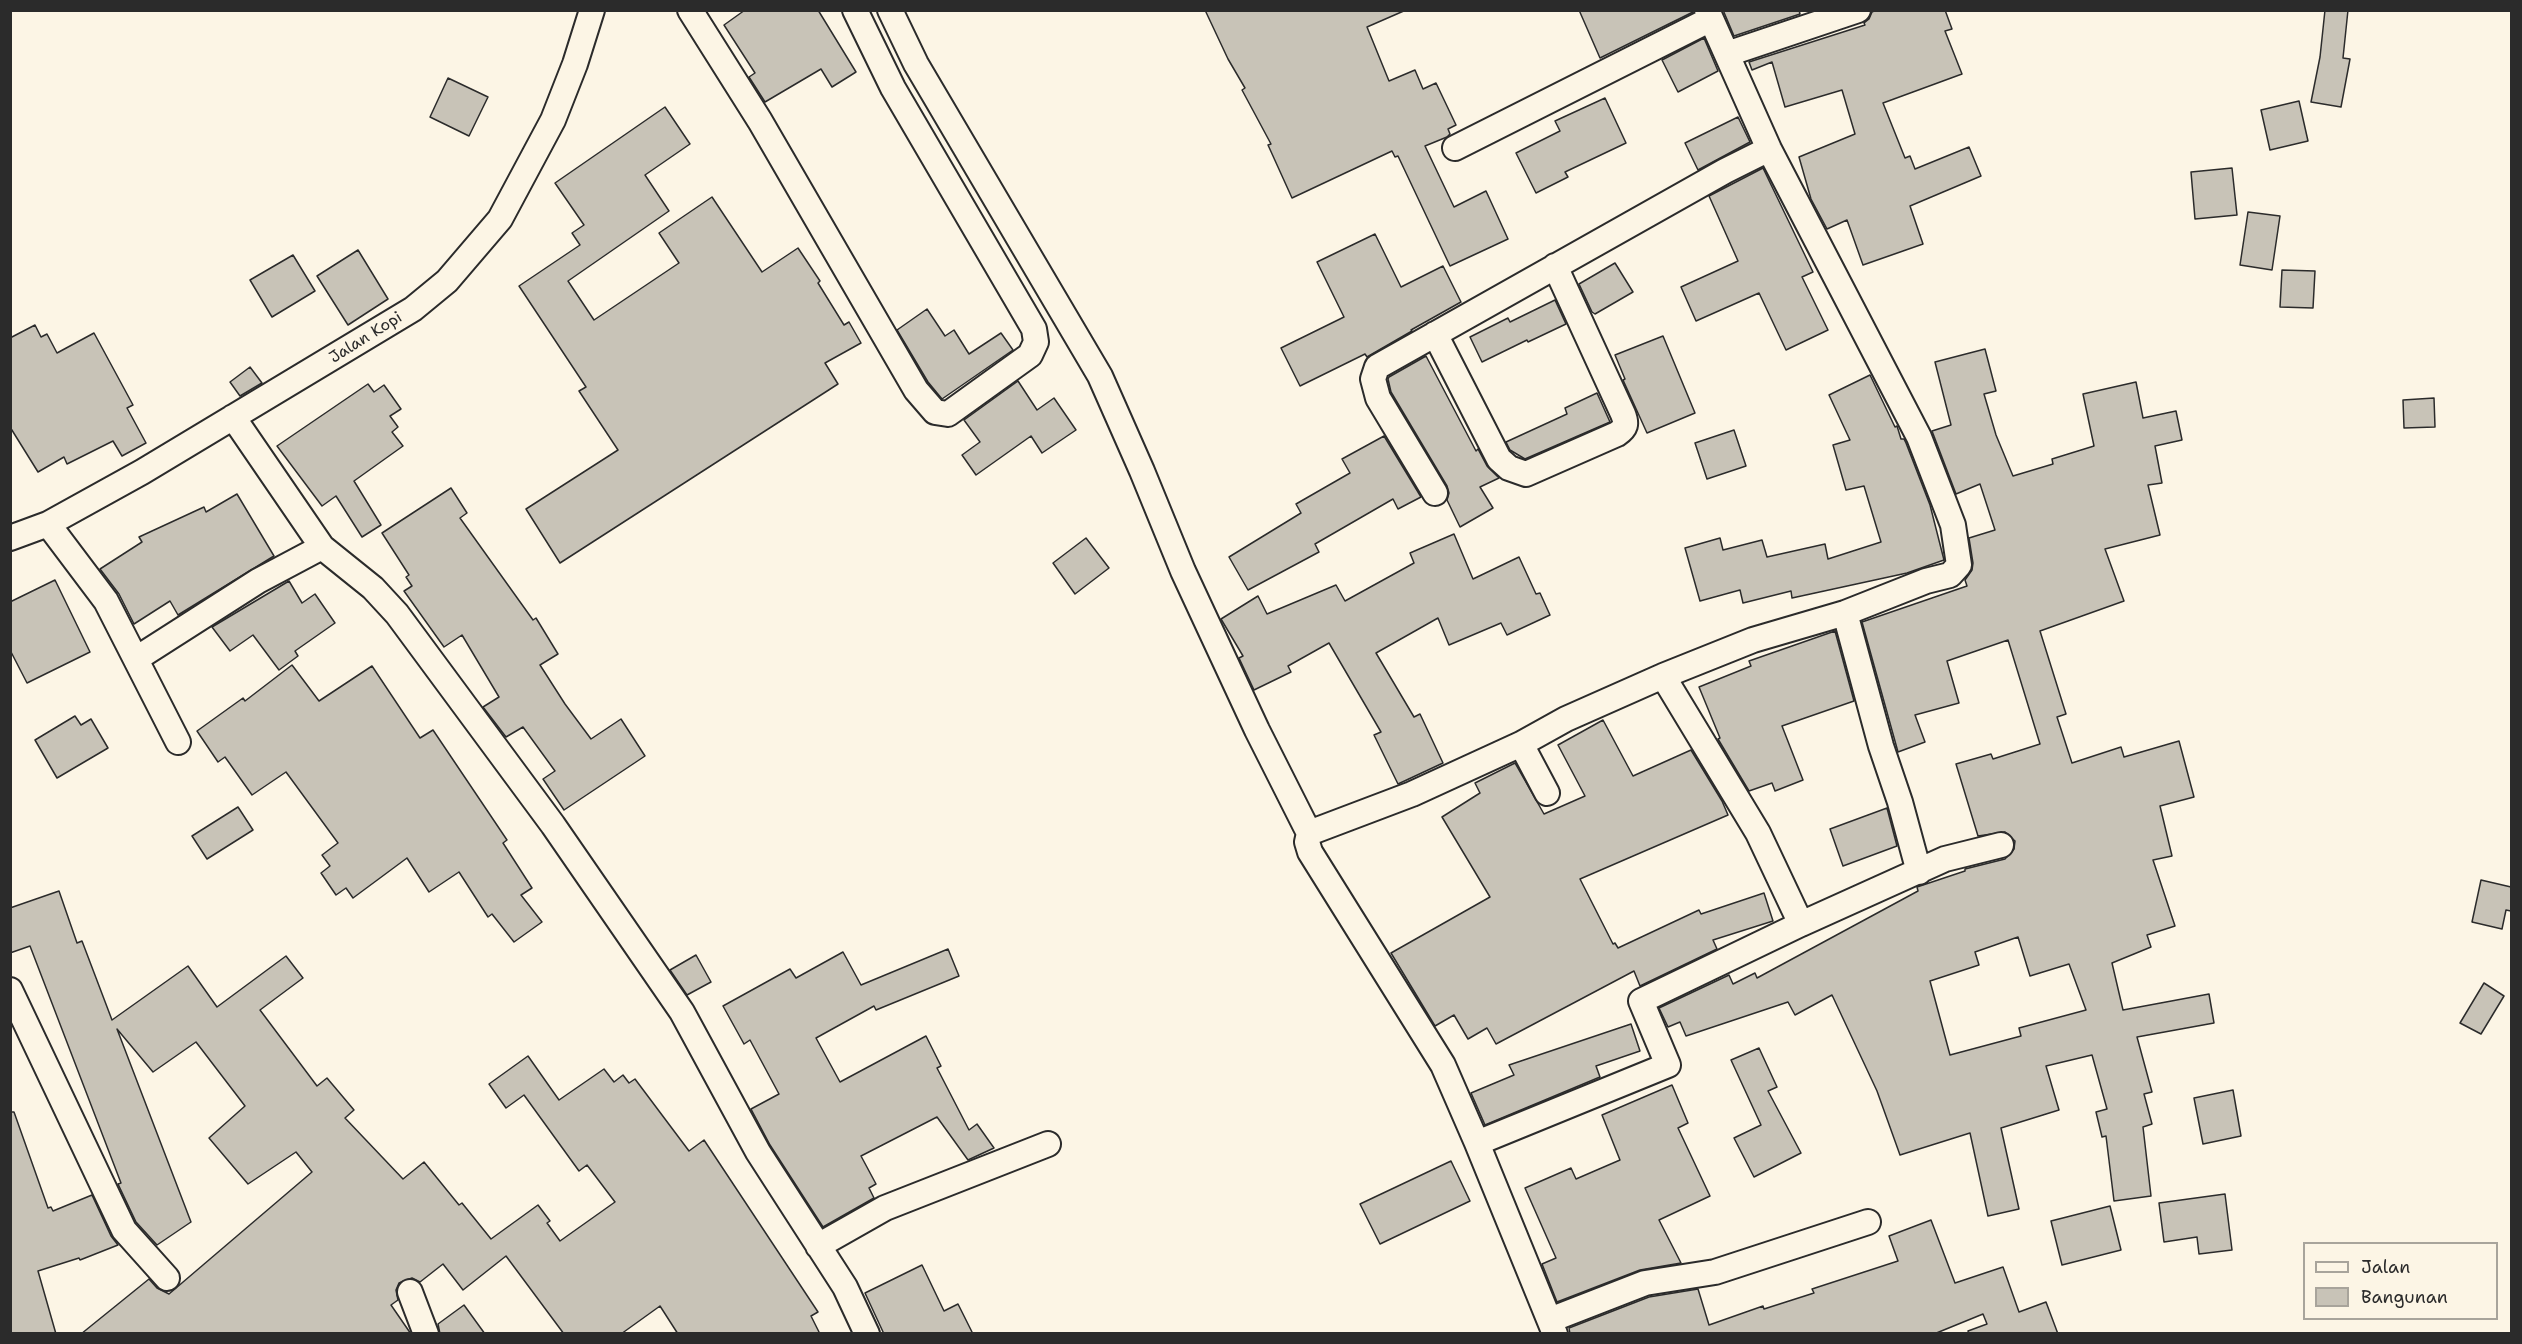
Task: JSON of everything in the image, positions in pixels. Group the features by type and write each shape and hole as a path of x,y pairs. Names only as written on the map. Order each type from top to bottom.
{"street":[{"name":"Jalan Kopi","path":"10,538 48,524 309,374 413,309 447,281 500,219 554,120 592,10"},
{"path":"690,10 760,121 916,390 935,412 948,414 1030,355 1036,342 1034,328 893,88 855,10"},
{"path":"890,10 916,64 1100,376 1183,571 1257,730 1309,833 1307,842 1310,852 1443,1065 1552,1327 1645,1283 1715,1272 1868,1222"},
{"path":"1727,54 1858,10"},
{"path":"1309,833 1412,794 1521,744 1566,719 1663,676 1753,640 1845,613 1926,581 1950,575 1959,565 1953,525 1919,436 1769,149 1709,15 1455,148"},
{"path":"1435,493 1378,398 1372,379 1377,368 1725,171 1769,149"},
{"path":"1435,334 1499,459 1509,468 1526,474 1617,434 1624,429 1626,423 1623,414 1555,266"},
{"path":"233,417 322,547 373,588 397,614 553,825 682,1012 758,1152 845,1287 867,1334"},
{"path":"48,524 106,601 178,742"},
{"path":"136,659 258,581 322,547"},
{"path":"1845,613 1881,746 1900,802 1919,872"},
{"path":"1663,676 1758,833 1801,924"},
{"path":"1521,744 1547,793"},
{"path":"1477,1143 1668,1065 1641,1001 1801,924 1945,860 2001,845"},
{"path":"10,990 124,1230 166,1278"},
{"path":"818,1246 885,1208 1048,1144"},
{"path":"410,1292 426,1334"}],"building":[{"path":"745,10 818,10 856,72 832,87 821,69 765,102 749,77 755,73 724,25"},
{"path":"1205,10 1406,10 1367,27 1389,81 1415,70 1423,89 1436,83 1456,125 1448,129 1450,134 1447,137 1425,146 1454,207 1486,191 1508,239 1450,266 1398,156 1395,157 1392,151 1292,198 1268,145 1271,144 1242,90 1245,88 1228,59"},
{"path":"1579,10 1693,10 1693,12 1600,58"},
{"path":"1723,10 1799,10 1800,14 1734,36"},
{"path":"1876,10 1945,10 1952,29 1945,31 1962,74 1883,103 1905,158 1910,156 1915,169 1969,147 1981,176 1910,206 1923,244 1863,265 1847,220 1827,229 1811,199 1799,157 1855,134 1842,90 1785,107 1772,62 1752,70 1749,62 1865,25 1864,23 1872,12"},
{"path":"2325,10 2348,10 2343,58 2350,59 2341,107 2311,102 2320,57"},
{"path":"1704,38 1718,71 1678,92 1662,60"},
{"path":"448,78 488,97 469,136 430,117"},
{"path":"1605,98 1626,143 1565,172 1568,177 1536,193 1516,153 1560,131 1555,121"},
{"path":"2299,101 2308,141 2270,150 2261,110"},
{"path":"665,107 690,144 645,175 669,211 568,281 594,320 679,263 659,233 712,197 762,272 798,248 820,281 818,283 844,325 849,322 861,343 825,363 838,384 560,563 526,509 618,450 579,391 586,387 519,286 580,245 572,233 584,225 555,183"},
{"path":"1738,117 1750,142 1698,170 1685,143"},
{"path":"1763,168 1813,272 1802,277 1828,330 1786,350 1759,293 1696,321 1681,287 1738,261 1709,196"},
{"path":"2232,168 2237,215 2195,219 2191,172"},
{"path":"2248,212 2280,216 2272,270 2240,265"},
{"path":"1375,234 1401,287 1443,266 1461,302 1367,357 1365,354 1300,386 1281,348 1344,317 1317,262"},
{"path":"358,250 388,299 348,325 317,276"},
{"path":"293,255 315,291 272,317 250,280"},
{"path":"1615,263 1633,292 1595,314 1579,284"},
{"path":"2282,270 2315,271 2313,308 2280,307"},
{"path":"1555,300 1566,324 1482,362 1470,337 1508,318 1510,322"},
{"path":"927,309 945,336 954,330 969,354 1001,333 1013,350 942,399 928,382 897,330"},
{"path":"35,325 41,337 47,334 57,353 94,333 133,405 127,408 146,443 122,456 113,441 67,464 64,457 38,472 10,427 10,338"},
{"path":"1663,336 1695,413 1647,433 1623,380 1625,379 1615,355"},
{"path":"1985,349 1996,391 1984,394 1996,435 2013,476 2053,464 2052,459 2094,446 2083,394 2136,382 2143,418 2176,411 2182,440 2155,446 2162,483 2148,485 2160,535 2105,549 2124,601 2040,631 2066,714 2057,717 2072,763 2121,747 2124,757 2179,741 2194,797 2160,806 2172,856 2153,860 2175,926 2147,935 2151,947 2112,963 2123,1010 2209,994 2214,1023 2137,1037 2152,1092 2144,1094 2152,1124 2143,1127 2151,1196 2114,1201 2106,1136 2102,1137 2096,1112 2107,1109 2092,1055 2046,1066 2059,1110 2001,1128 2019,1209 1988,1216 1970,1133 1900,1155 1877,1091 1832,995 1795,1015 1788,1002 1686,1036 1680,1022 1668,1027 1659,1008 1729,975 1733,984 1755,973 1757,978 1918,891 1917,887 1965,871 1965,869 2005,859 2014,849 2015,841 2005,832 1978,836 1956,764 1991,754 1993,759 2040,744 2008,640 1947,661 1959,703 1915,715 1925,742 1898,752 1862,622 1967,586 1965,580 1972,570 1973,563 1969,538 1995,530 1980,484 1956,494 1932,431 1951,425 1935,362","holes":["2018,937 2030,976 2069,964 2086,1010 2019,1028 2021,1036 1950,1055 1930,981 1979,965 1975,952"]},
{"path":"1426,356 1476,451 1478,449 1487,466 1499,478 1480,487 1493,508 1460,527 1447,500 1449,493 1447,486 1391,392 1388,379"},
{"path":"250,367 262,383 240,396 230,382"},
{"path":"1870,375 1895,427 1897,426 1901,439 1904,439 1906,443 1930,505 1944,560 1907,573 1792,598 1791,591 1743,603 1740,590 1700,601 1685,548 1720,538 1723,550 1762,540 1767,557 1825,544 1828,559 1881,542 1864,486 1846,490 1833,445 1850,440 1829,395"},
{"path":"1018,381 1037,410 1054,398 1076,430 1042,453 1031,436 976,475 962,455 980,442 964,420"},
{"path":"368,384 374,392 384,385 401,409 390,416 398,427 392,432 403,446 354,481 381,525 362,537 336,496 322,506 277,446"},
{"path":"1597,393 1610,422 1525,459 1510,450 1506,442 1567,414 1565,408"},
{"path":"2434,398 2435,427 2404,428 2403,400"},
{"path":"1734,430 1746,466 1707,479 1695,443"},
{"path":"1384,436 1421,497 1398,509 1393,499 1315,544 1319,552 1248,590 1229,557 1301,513 1296,504 1350,473 1342,459"},
{"path":"451,488 467,513 460,518 533,620 536,618 558,654 540,665 565,704 591,739 621,719 645,756 564,810 543,779 555,771 523,727 506,737 483,707 499,697 462,635 444,647 404,591 412,586 406,577 409,575 382,533"},
{"path":"237,494 274,556 178,615 170,601 134,624 119,594 100,569 142,542 139,537 204,507 206,512"},
{"path":"1454,534 1473,579 1519,557 1536,594 1540,593 1550,615 1507,635 1501,623 1449,645 1438,618 1376,653 1414,717 1420,714 1443,763 1398,784 1374,735 1381,732 1329,643 1288,666 1291,672 1254,690 1239,658 1243,656 1221,619 1258,596 1267,614 1336,585 1345,601 1414,563 1410,553"},
{"path":"1086,538 1109,568 1075,594 1053,563"},
{"path":"55,580 90,652 27,683 10,650 10,602"},
{"path":"289,581 302,603 315,594 335,623 295,651 298,656 279,670 253,635 230,651 212,627"},
{"path":"1835,631 1854,701 1782,726 1803,780 1775,791 1772,783 1749,791 1718,739 1720,738 1699,687 1751,666 1749,661"},
{"path":"292,665 319,701 372,666 420,738 433,730 507,840 503,843 532,888 521,895 542,922 514,942 492,914 488,917 459,872 429,892 407,858 353,898 346,888 336,895 321,873 330,866 322,855 338,843 286,772 252,795 225,757 218,762 197,731 243,698 245,701"},
{"path":"75,716 81,725 91,719 108,748 57,778 35,740"},
{"path":"1603,720 1633,776 1691,750 1728,815 1580,879 1613,944 1615,943 1618,948 1699,910 1701,914 1764,893 1773,921 1713,940 1717,949 1640,986 1634,971 1496,1044 1487,1028 1468,1039 1454,1015 1435,1026 1391,953 1490,897 1442,817 1480,793 1475,783 1515,763 1544,814 1585,796 1558,745"},
{"path":"238,807 253,830 207,859 192,836"},
{"path":"1887,808 1897,846 1843,866 1830,829"},
{"path":"2481,880 2511,887 2511,911 2506,910 2502,929 2472,922"},
{"path":"59,891 77,943 82,941 112,1020 188,966 217,1007 286,956 303,978 260,1010 317,1086 327,1078 354,1110 345,1118 403,1179 424,1162 459,1205 462,1203 491,1239 538,1205 550,1221 547,1223 560,1241 615,1202 587,1165 579,1171 524,1095 506,1108 489,1084 528,1056 559,1100 604,1069 614,1082 623,1075 629,1083 635,1079 689,1151 704,1140 818,1312 811,1316 820,1334 678,1334 660,1306 621,1334 564,1334 506,1256 463,1290 443,1264 420,1282 412,1278 399,1283 396,1290 398,1300 391,1305 411,1334 81,1334 149,1279 157,1288 169,1294 312,1172 296,1152 248,1184 209,1138 245,1106 196,1042 153,1072 117,1029 191,1222 157,1245 136,1222 118,1184 121,1183 30,946 10,953 10,908"},
{"path":"948,949 959,976 876,1010 874,1006 816,1038 840,1082 926,1036 941,1066 937,1068 969,1130 977,1124 994,1148 968,1160 937,1117 861,1156 876,1184 869,1188 874,1198 823,1227 770,1145 751,1109 779,1094 750,1040 744,1044 723,1006 790,969 796,978 843,952 861,985"},
{"path":"696,955 711,982 687,995 670,970"},
{"path":"2484,983 2504,996 2481,1034 2460,1023"},
{"path":"1631,1024 1640,1051 1596,1066 1600,1077 1485,1125 1471,1093 1514,1075 1509,1065"},
{"path":"1759,1048 1777,1087 1768,1091 1801,1153 1754,1177 1734,1138 1761,1125 1731,1060"},
{"path":"1672,1085 1688,1123 1678,1128 1710,1196 1659,1220 1681,1263 1640,1270 1557,1302 1542,1264 1556,1258 1525,1188 1571,1168 1576,1179 1620,1160 1602,1115"},
{"path":"2233,1090 2241,1136 2203,1144 2194,1098"},
{"path":"10,1112 14,1112 48,1208 51,1207 53,1211 92,1195 111,1236 118,1245 80,1260 79,1258 38,1271 56,1334 10,1334"},
{"path":"1451,1161 1470,1201 1380,1244 1360,1204"},
{"path":"2225,1194 2232,1250 2199,1254 2197,1237 2164,1242 2159,1203"},
{"path":"2110,1206 2121,1250 2062,1265 2051,1221"},
{"path":"1931,1220 1955,1283 2003,1267 2019,1312 2046,1302 2058,1334 1969,1334 1968,1331 1987,1324 1983,1314 1934,1334 1570,1334 1569,1328 1649,1297 1698,1289 1709,1325 1763,1306 1764,1309 1814,1293 1812,1289 1898,1261 1889,1236"},
{"path":"922,1265 944,1311 958,1304 973,1334 884,1334 865,1293"},
{"path":"464,1305 485,1334 440,1334 438,1324"}]}
